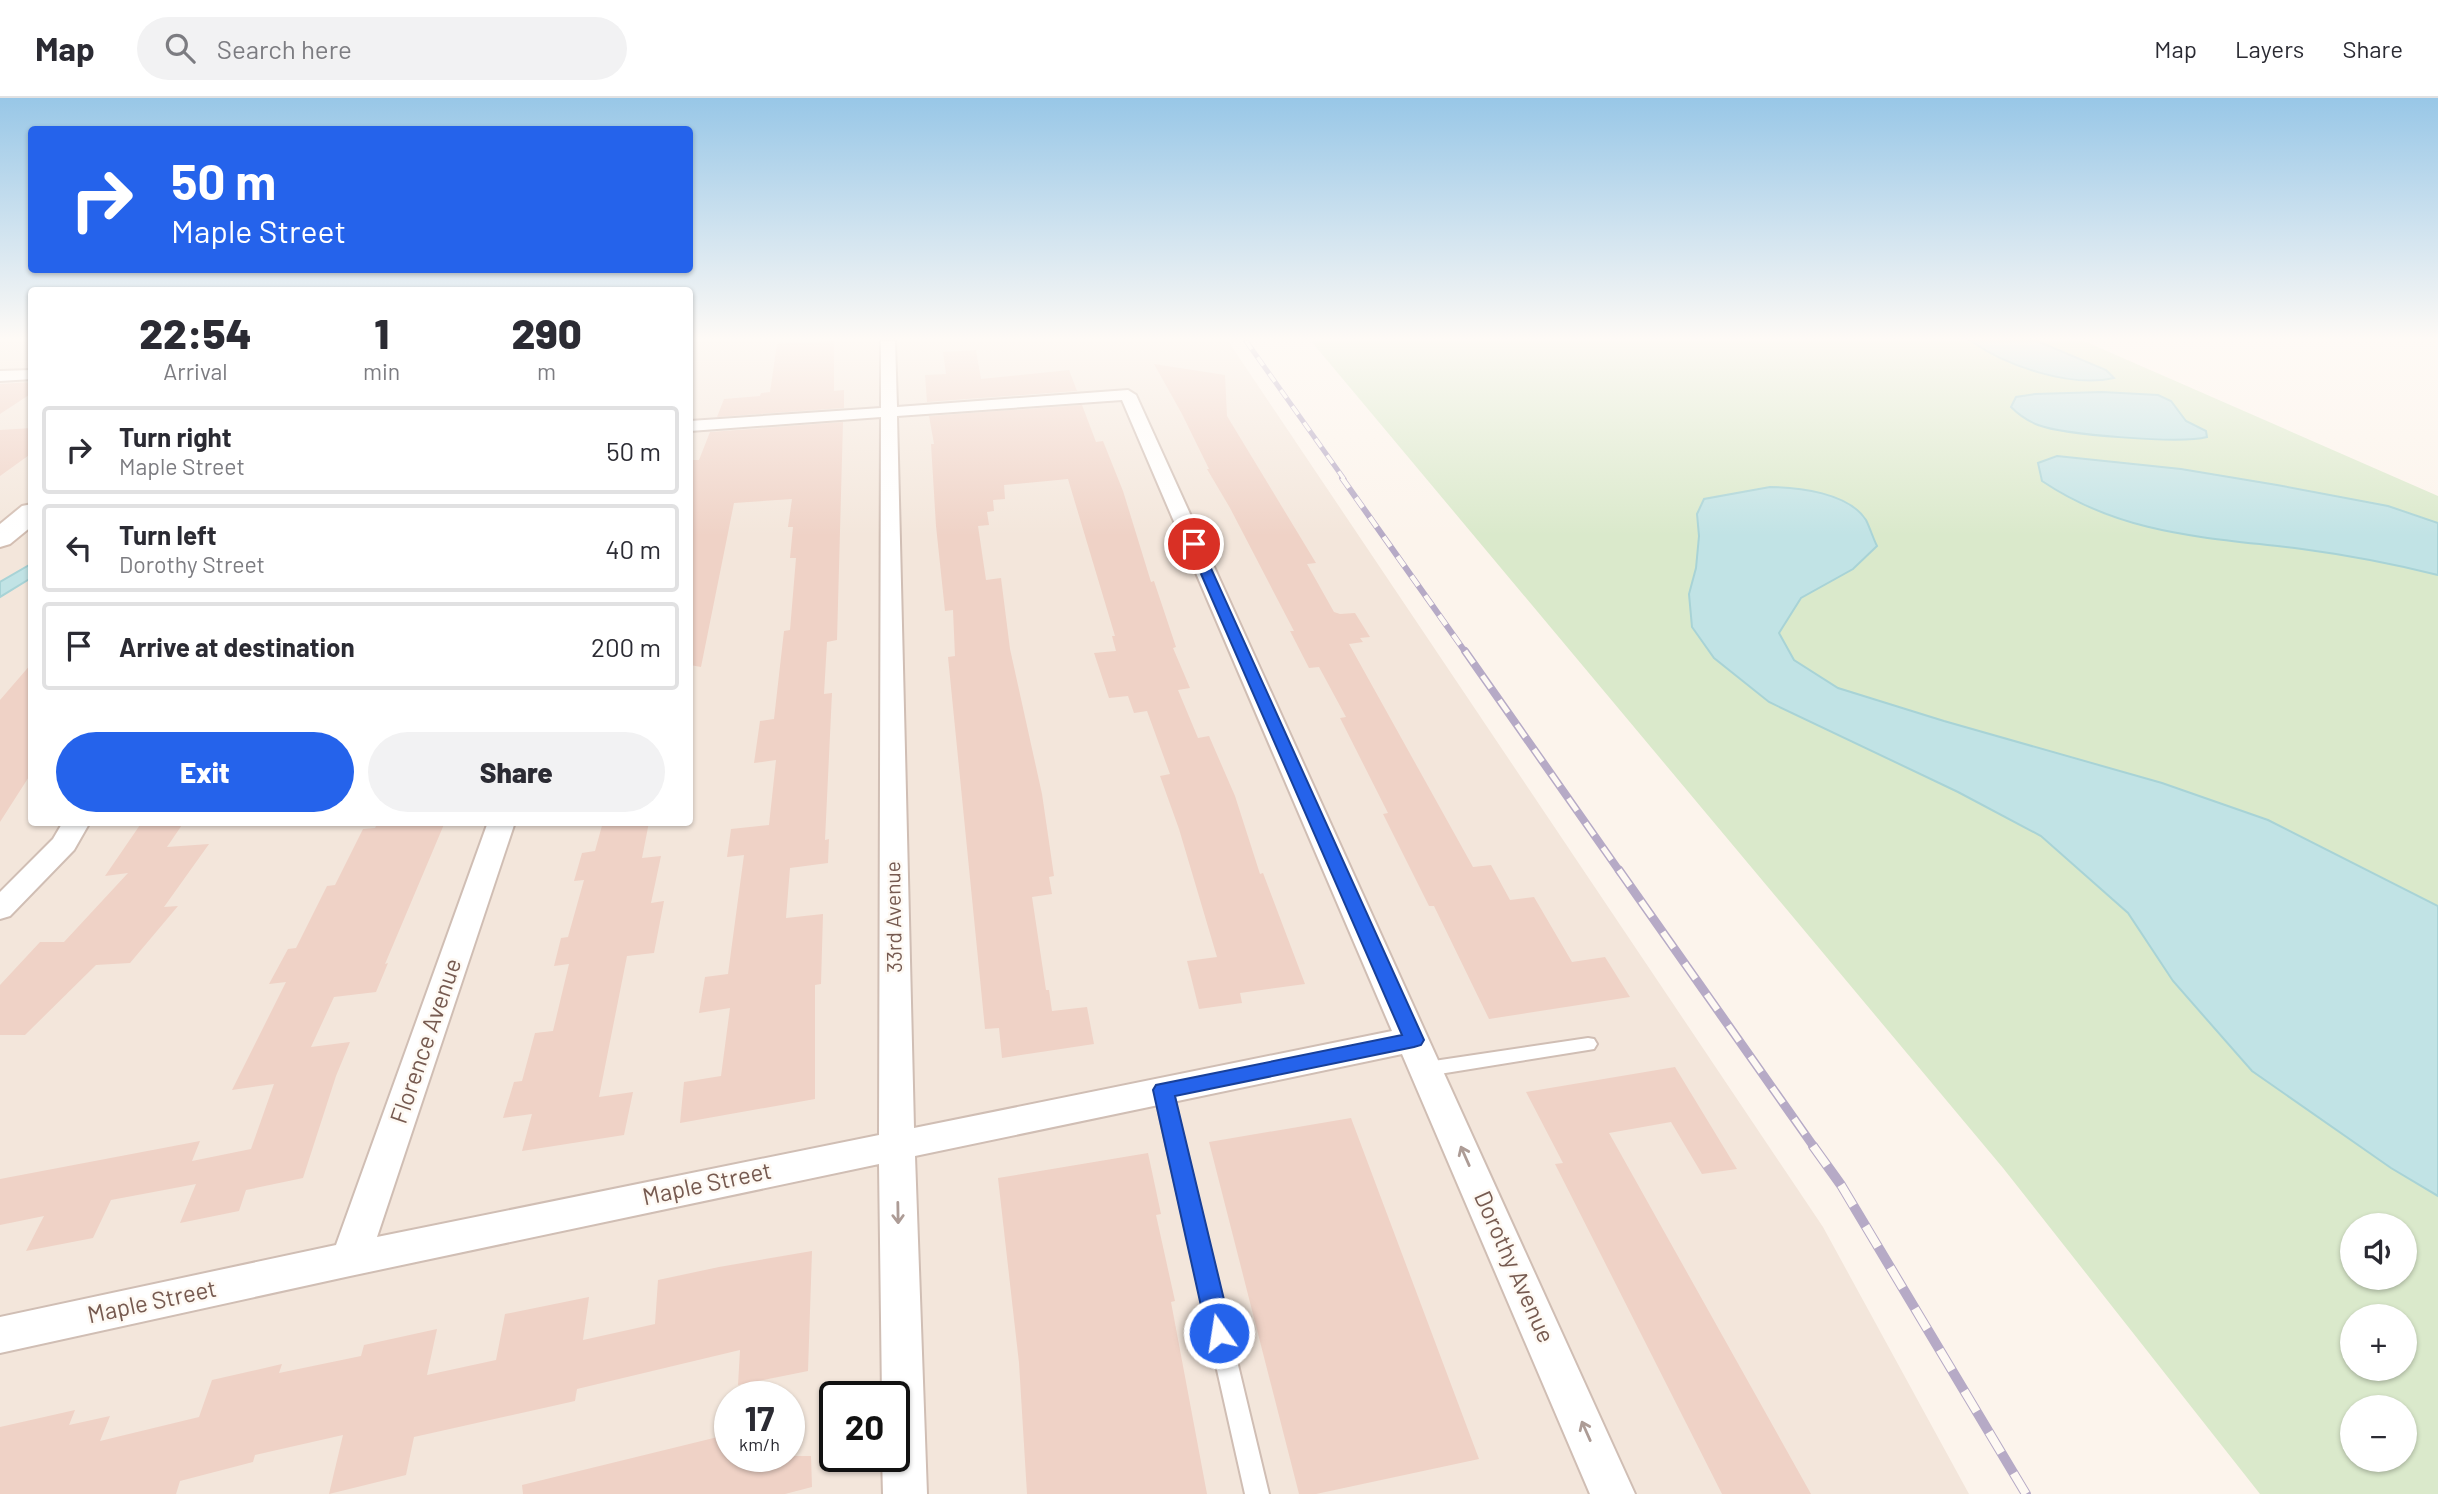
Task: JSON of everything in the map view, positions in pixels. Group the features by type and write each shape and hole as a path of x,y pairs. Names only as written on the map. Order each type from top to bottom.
{"street":[{"name":"33rd Avenue","path":"887,406 897,1145 905,1494"},
{"name":"Dorothy Avenue","path":"887,412 970,406"},
{"name":"Dorothy Avenue","path":"1133,406 1613,1494"},
{"path":"693,426 887,412"},
{"path":"0,538 28,515"},
{"path":"0,909 64,844 75,826"},
{"name":"Florence Avenue","path":"350,1259 501,826"},
{"name":"Maple Street","path":"0,1335 350,1259 1163,1090 1421,1054"}],"lane":[{"path":"1421,1054 1588,1044"},
{"path":"1163,1090 1257,1494"}],"shaded area":[{"path":"0,406 28,406 28,826 693,826 693,406 1272,406 1823,1227 1969,1494 0,1494"}],"green space":[{"path":"1366,406 2233,406 2438,496 2438,1494 2260,1494 2003,1168"}],"water":[{"path":"2175,406 2186,421 2206,431 2207,437 2149,439 2052,429 2024,418 2011,407"},
{"path":"2057,456 2181,469 2388,506 2438,523 2438,575 2353,557 2200,537 2135,524 2073,499 2042,481 2038,463"},
{"path":"1770,487 1808,490 1848,503 1866,520 1877,546 1853,569 1801,598 1779,633 1794,660 1838,688 2162,783 2268,820 2438,906 2438,1196 2391,1168 2252,1071 2173,981 2128,913 2041,836 1958,792 1769,702 1714,658 1692,627 1689,594 1696,568 1699,536 1697,514 1704,499"},
{"path":"28,566 28,580 0,597 0,582"}],"building":[{"path":"0,406 12,406 0,414"},
{"path":"721,406 844,406 844,408 717,417"},
{"path":"1082,406 1096,442 1103,441 1123,491 1151,582 1154,581 1176,647 1173,648 1190,688 1178,690 1198,738 1209,736 1235,796 1260,874 1263,873 1305,984 1240,993 1242,1003 1199,1009 1187,961 1217,957 1179,829 1160,776 1170,774 1147,711 1134,713 1128,696 1109,698 1094,653 1116,651 1112,636 1115,636 1068,479 1004,485 1005,499 993,500 994,511 987,512 989,525 978,526 986,580 1001,578 1010,649 1042,794 1054,876 1049,877 1052,894 1032,897 1046,990 1049,990 1052,1011 1087,1007 1094,1044 1002,1058 999,1028 985,1029 948,657 955,656 953,610 945,611 936,526 931,444 934,444 929,416"},
{"path":"1178,406 1227,406 1227,416 1316,563 1307,564 1334,612 1355,613 1370,637 1360,638 1363,642 1349,644 1473,867 1491,865 1510,900 1534,897 1572,962 1605,957 1630,997 1489,1019 1434,906 1429,906 1383,814 1388,813 1340,718 1346,717 1319,667 1309,668 1290,631 1294,631 1207,469"},
{"path":"843,422 837,640 827,642 824,694 832,693 825,840 829,839 828,863 790,868 786,918 823,914 821,984 815,985 815,1099 680,1123 684,1082 721,1076 730,1008 699,1013 705,977 728,974 744,855 727,857 731,829 769,825 776,760 754,763 760,721 774,719 784,631 790,630 796,558 790,558 793,527 788,527 792,499 734,503 701,667 693,666 693,460 699,460 710,432"},
{"path":"28,428 28,456 0,476 0,430"},
{"path":"28,668 28,778 0,822 0,700"},
{"path":"139,826 181,826 167,847 209,844 164,907 178,906 130,963 96,965 25,1035 0,1035 0,985 40,942 64,942 128,873 105,876"},
{"path":"443,826 385,964 388,963 376,992 334,997 311,1047 350,1042 336,1076 303,1178 246,1190 239,1211 180,1223 196,1184 111,1200 93,1238 26,1251 44,1216 0,1225 0,1179 200,1141 192,1161 251,1149 274,1084 232,1090 286,982 269,984 288,949 296,948 327,886 335,885 363,829"},
{"path":"602,826 648,826 642,858 661,856 651,903 664,901 654,953 627,956 599,1097 633,1092 624,1135 522,1151 532,1114 503,1118 514,1082 522,1081 535,1033 553,1031 569,964 554,966 561,938 568,937 584,880 574,881 582,853 595,851"},
{"path":"1675,1067 1737,1169 1702,1174 1671,1122 1609,1133 1811,1494 1722,1494 1555,1164 1563,1163 1526,1092"},
{"path":"1351,1118 1479,1459 1316,1494 1299,1494 1209,1142"},
{"path":"1148,1153 1161,1214 1156,1215 1175,1301 1171,1302 1207,1494 1027,1494 1019,1363 998,1178"},
{"path":"812,1251 808,1371 758,1381 738,1381 740,1350 577,1389 575,1401 414,1437 406,1475 329,1494 343,1435 255,1455 253,1462 180,1481 176,1494 0,1494 0,1427 75,1410 69,1425 110,1416 100,1441 199,1417 212,1380 282,1364 279,1373 361,1356 364,1345 437,1329 427,1375 496,1360 505,1314 589,1297 583,1340 655,1324 658,1280"},
{"path":"714,1438 714,1472 805,1472 805,1456 811,1456 812,1487 785,1494 523,1494 522,1485"}],"railway":[{"path":"1292,406 1344,479"},
{"path":"1342,478 1466,653"},
{"path":"1465,651 1620,872"},
{"path":"1619,870 1814,1147"},
{"path":"1813,1146 1841,1185 2026,1494"}],"route":[{"path":"1194,544 1414,1040 1163,1090 1219,1333"}]}
